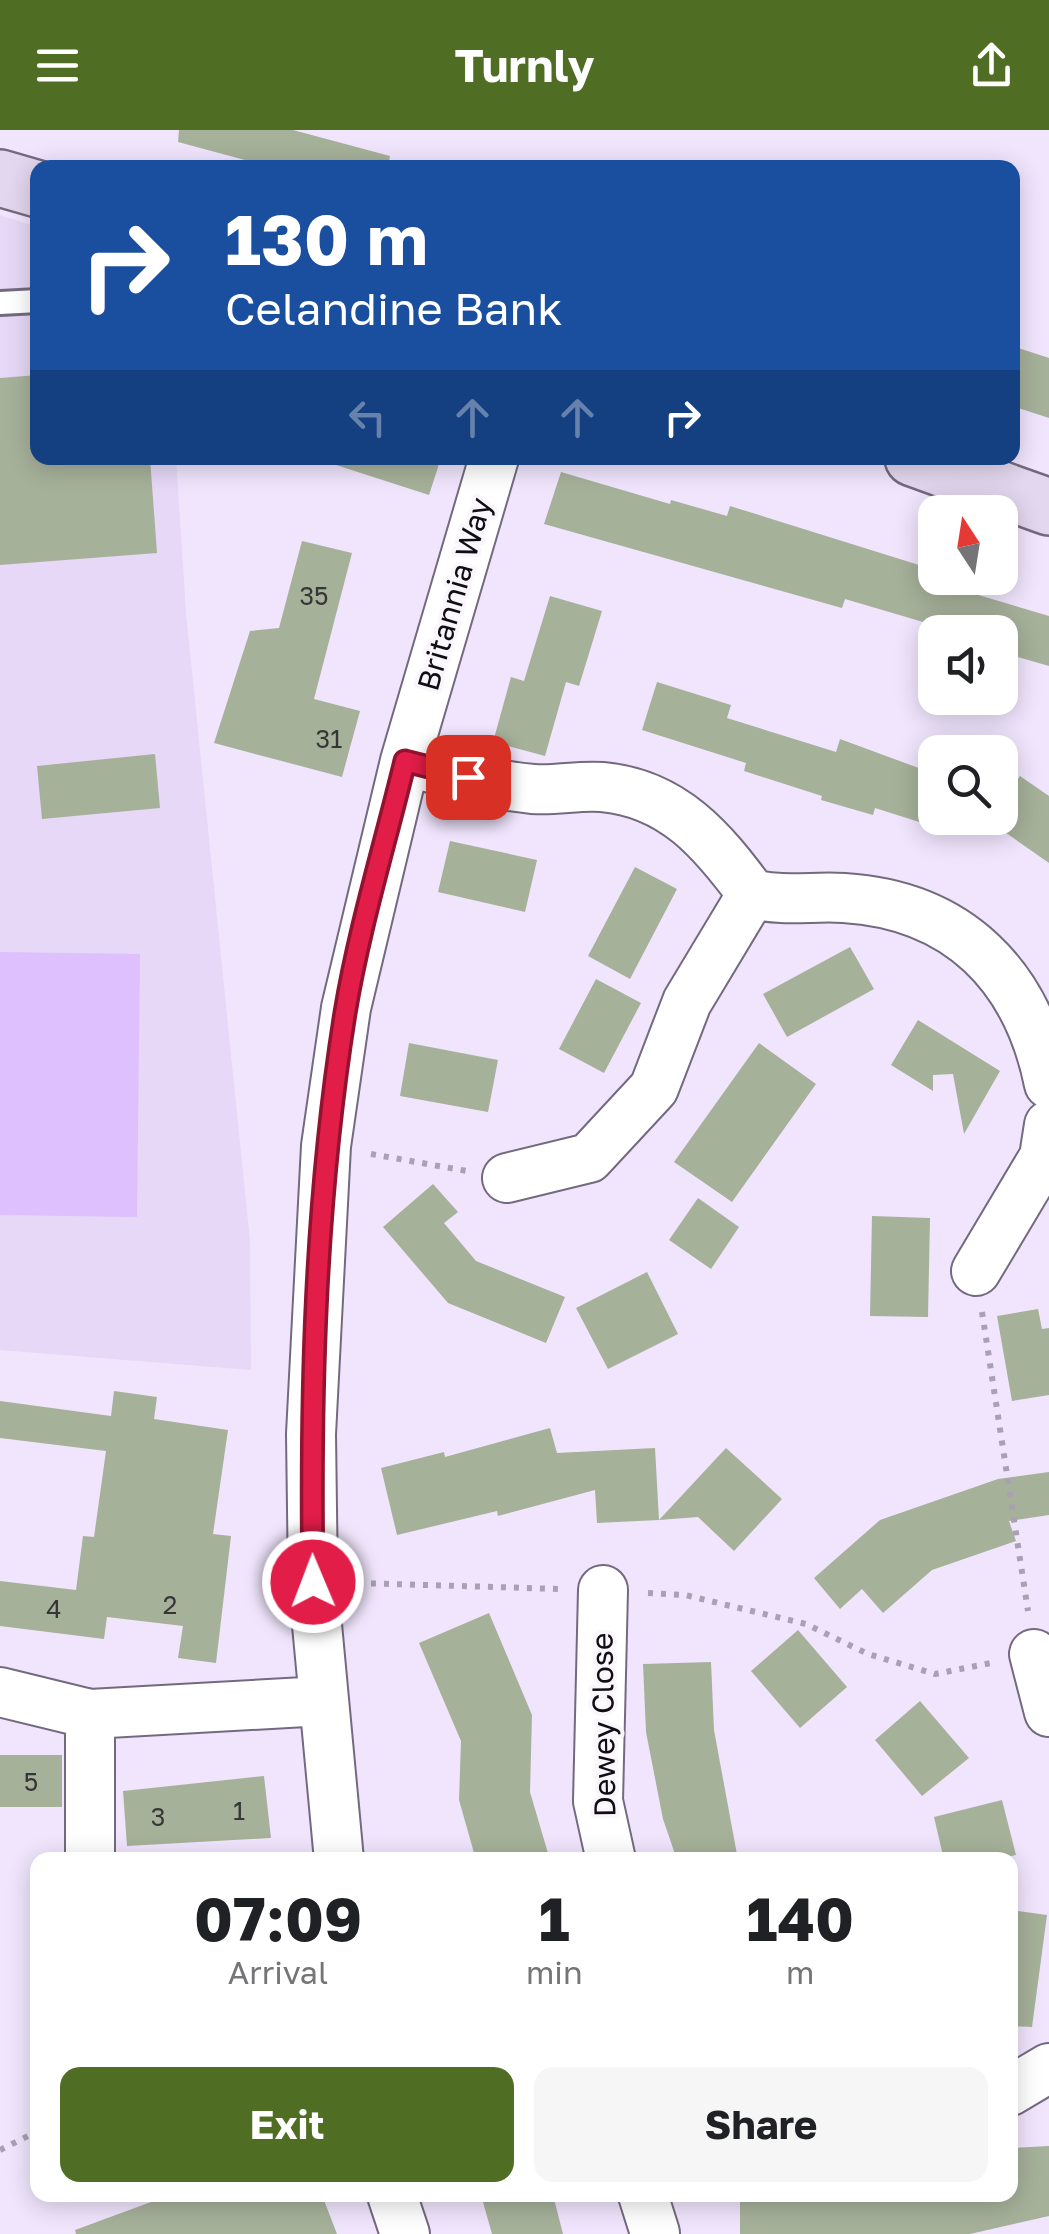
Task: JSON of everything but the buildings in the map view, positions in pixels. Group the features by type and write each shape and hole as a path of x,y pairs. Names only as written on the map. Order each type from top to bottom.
{"street":[{"path":"0,178 30,187"},
{"name":"Britannia Way","path":"338,1852 313,1582 311,1434 326,1146 346,1008 405,761 492,465"},
{"path":"933,465 1049,506"},
{"path":"405,761 500,785 538,790 603,787 653,800 700,830 752,894 784,902 842,898 907,908 966,939 991,961 1020,1001 1042,1049 1049,1084"},
{"path":"508,1178 590,1158 654,1088 688,1002 752,894"},
{"path":"976,1272 1044,1158 1049,1126"},
{"name":"Dewey Close","path":"602,1590 598,1785 610,1852"},
{"path":"1034,1654 1049,1712"},
{"path":"0,1692 90,1714 323,1701"},
{"path":"90,1714 90,1852"},
{"path":"1018,2086 1049,2068"},
{"path":"394,2202 405,2234"}],"lane":[{"path":"0,303 30,301"}],"path":[{"path":"326,1146 508,1178"},
{"path":"313,1582 685,1595 806,1624 868,1654 935,1674 1034,1654 976,1272"},
{"path":"0,2150 30,2135"}],"shaded area":[{"path":"0,215 30,225 30,465 176,465 186,613 250,1241 251,1370 0,1350"},
{"path":"0,952 140,954 137,1217 0,1215"}],"route":[{"path":"313,1582 311,1434 326,1146 346,1008 405,761 468,777"}]}
